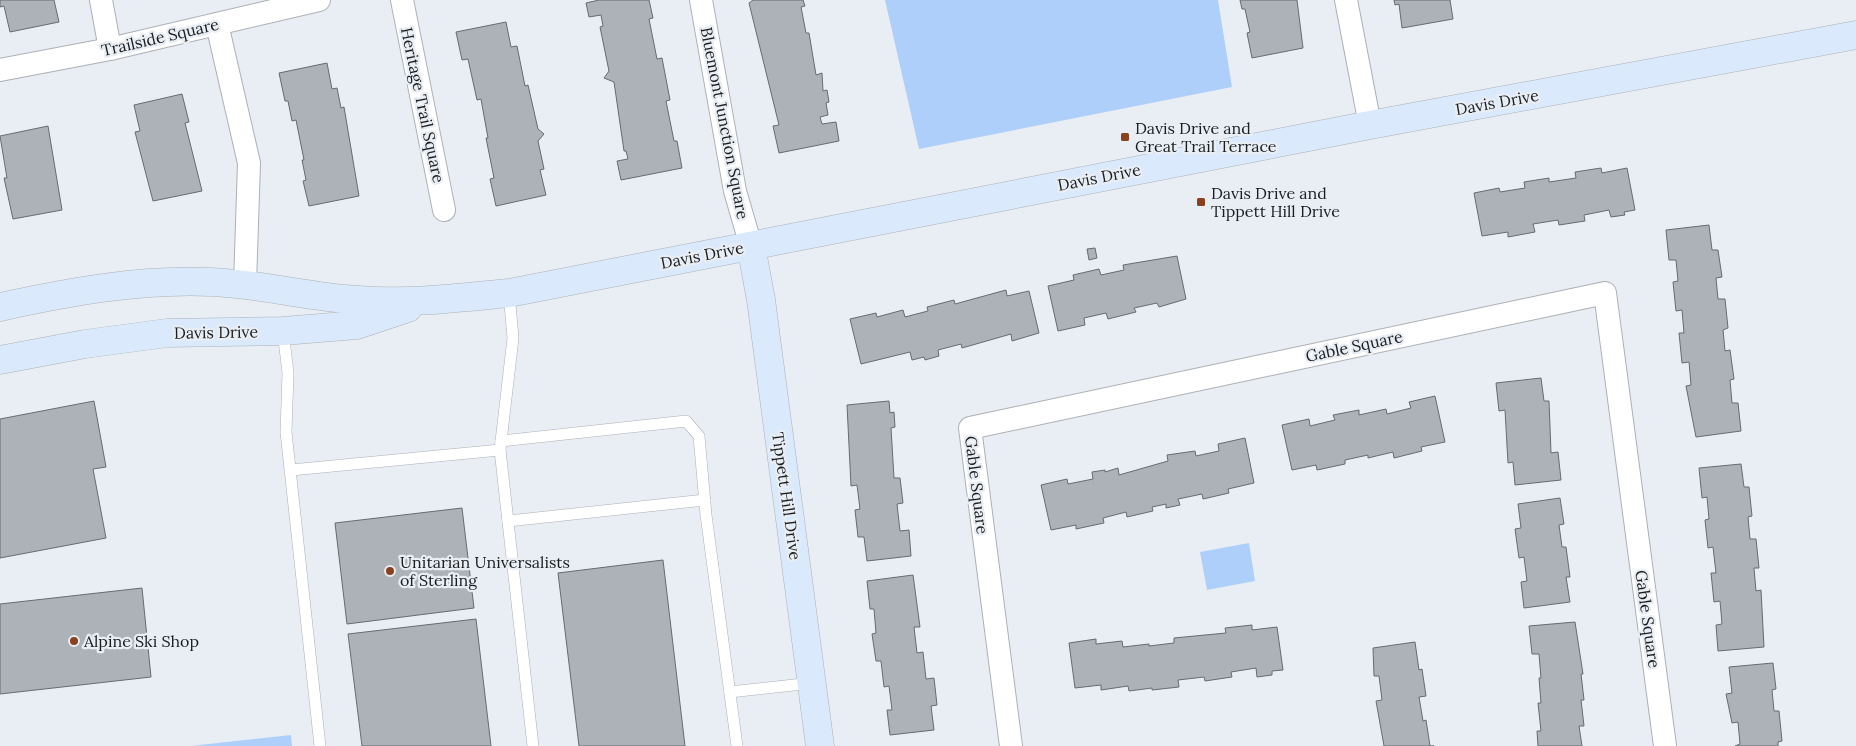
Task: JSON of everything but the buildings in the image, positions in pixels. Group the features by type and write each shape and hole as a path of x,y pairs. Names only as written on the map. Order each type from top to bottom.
{"main road":[{"name":"Davis Drive","path":"0,306 79,290 146,284 209,282 245,284 357,300 431,300 509,293 1370,125 1856,36"},
{"name":"Tippett Hill Drive","path":"750,246 761,300 820,746"},
{"name":"Davis Drive","path":"0,360 85,344 167,333 283,331 357,325 431,300"}],"street":[{"path":"101,0 110,49"},
{"name":"Trailside Square","path":"0,70 110,49 319,0"},
{"name":"Heritage Trail Square","path":"402,0 444,210"},
{"name":"Bluemont Junction Square","path":"701,0 735,191 750,246"},
{"path":"1346,0 1370,125"},
{"path":"216,24 249,163 245,284"},
{"name":"Gable Square","path":"1011,746 970,428 1605,293 1665,746"}],"lane":[{"path":"509,293 513,338 500,446 533,746"},
{"path":"283,331 288,373 286,432 320,746"},
{"path":"291,470 500,446 686,420 699,436 704,500 737,746"},
{"path":"508,521 704,500"},
{"path":"730,692 812,683"}],"shaded area":[{"path":"885,0 1218,0 1232,87 919,149"},
{"path":"1249,543 1255,581 1207,590 1200,552"},
{"path":"291,735 292,746 191,746"}],"place":[{"name":"Davis Drive and Great Trail Terrace","path":"1125,137"},
{"name":"Davis Drive and Tippett Hill Drive","path":"1201,202"},
{"name":"Unitarian Universalists of Sterling","path":"390,571"},
{"name":"Alpine Ski Shop","path":"74,641"}]}
